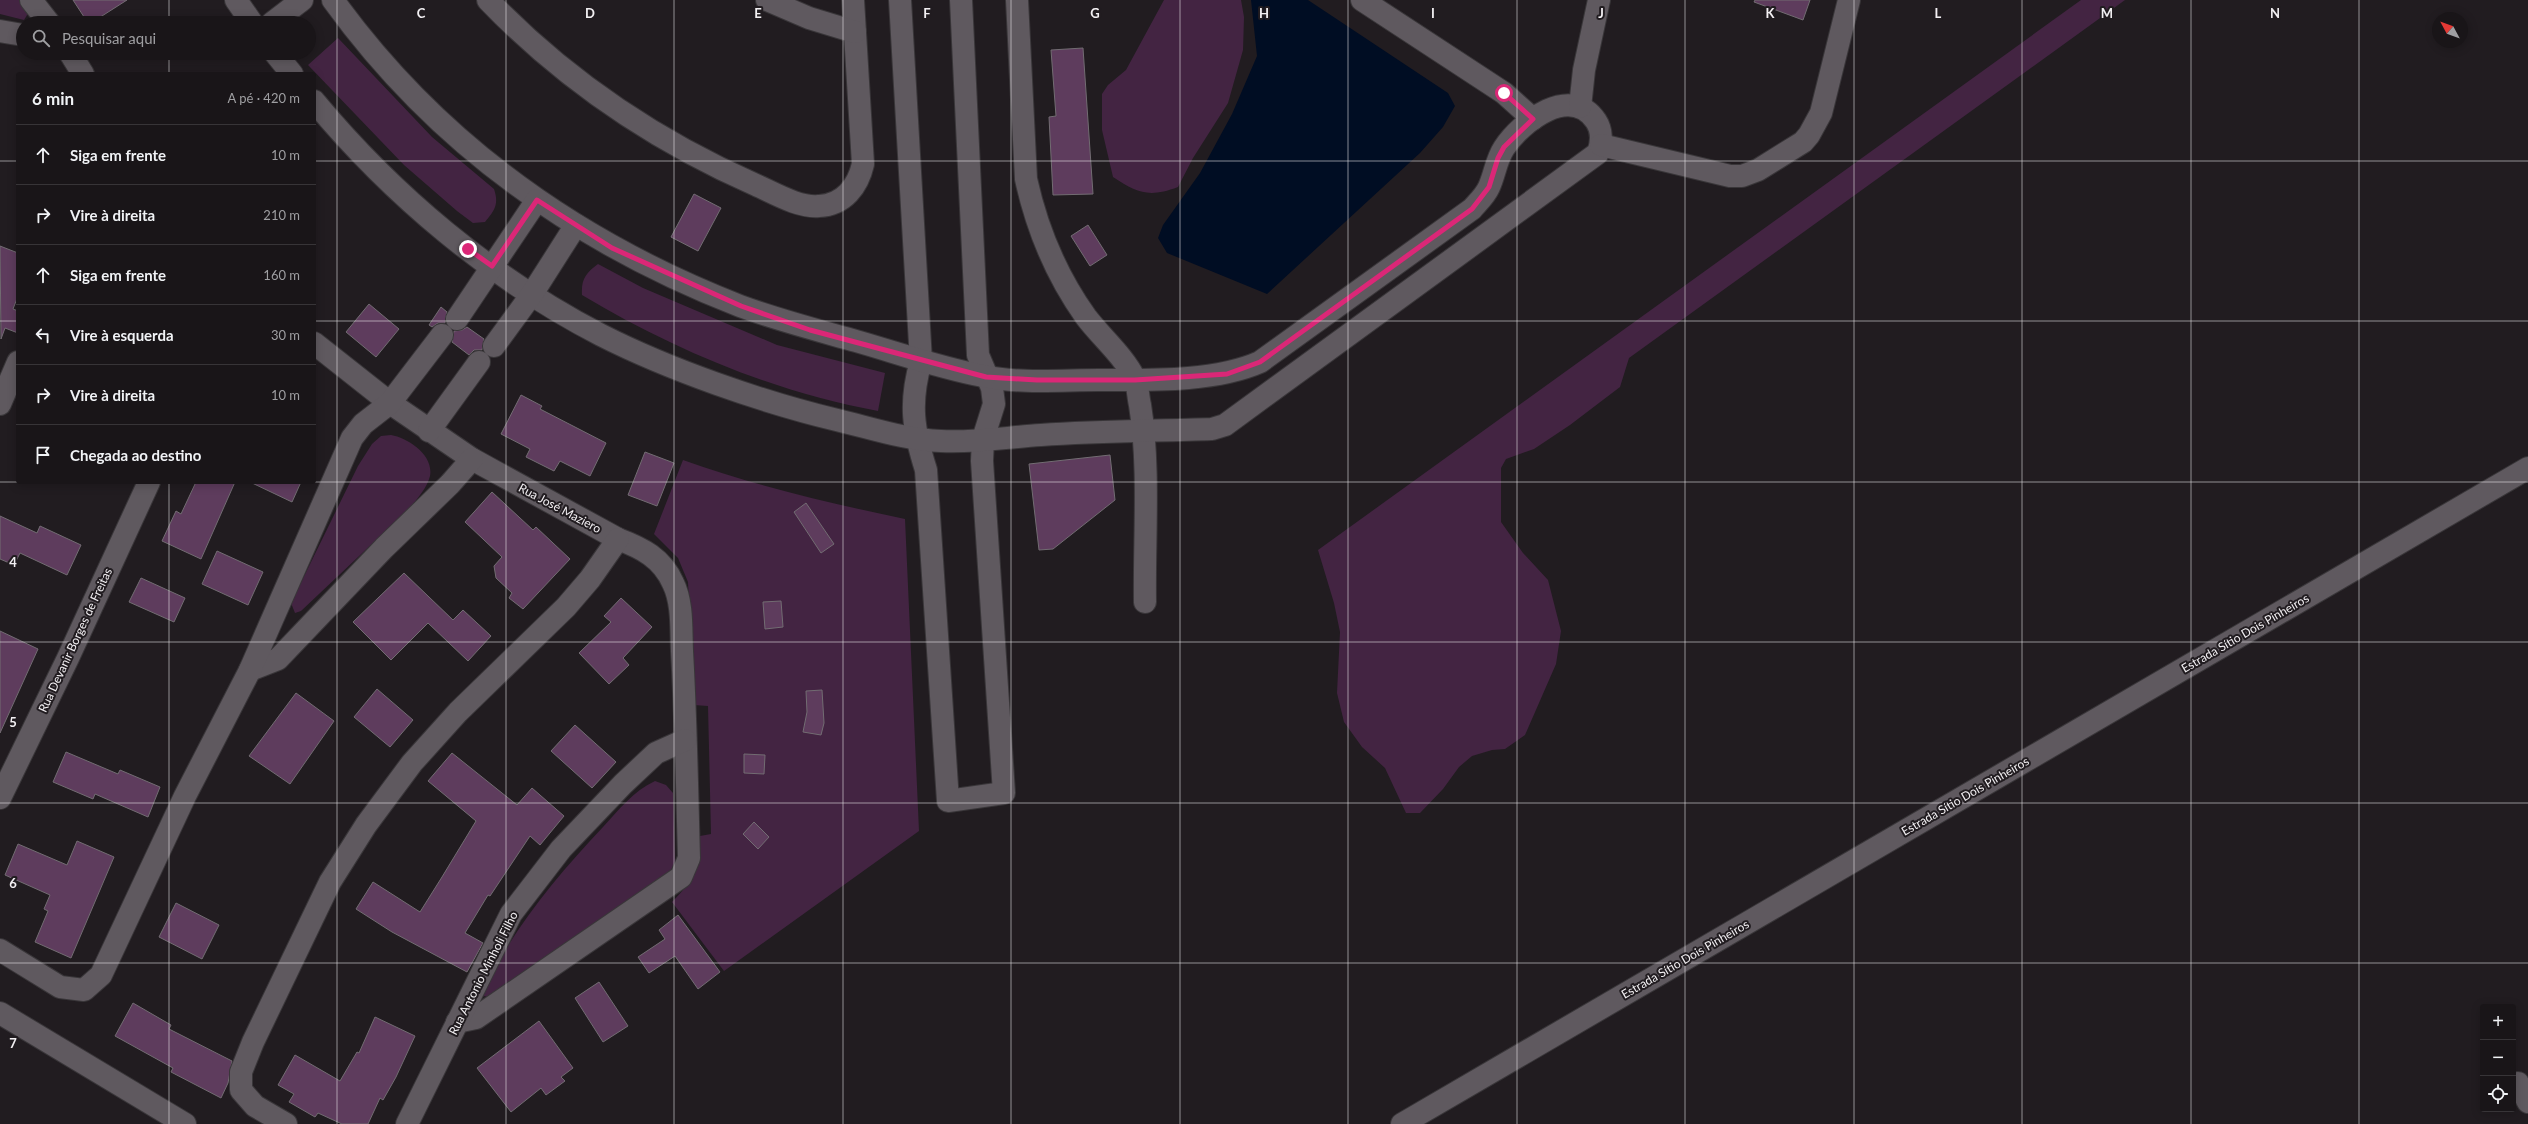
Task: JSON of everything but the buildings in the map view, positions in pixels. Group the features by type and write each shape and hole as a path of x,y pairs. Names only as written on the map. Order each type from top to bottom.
{"street":[{"path":"31,0 44,16"},
{"path":"236,0 247,16"},
{"path":"281,16 302,0"},
{"path":"316,103 367,162 406,199 468,249 532,294 602,335 713,381 813,414 916,438 942,441 1212,429 1225,425 1598,153 1601,145 1600,129 1596,121 1590,113 1580,107 1559,106 1533,119 1504,147 1498,158 1489,187 1472,209 1260,362 1227,374 1135,380 1037,380 986,377 810,330 741,306 612,248 537,200 486,164 454,136 372,49 333,0"},
{"path":"488,0 567,72 643,126 724,171 811,206 829,205 846,196 854,187 862,170 863,164 853,0"},
{"path":"767,0 809,18 855,32"},
{"path":"900,0 921,360 912,399 916,438 926,470 948,801 1004,793 982,462 983,439 994,404 992,388 986,377 978,355 960,0"},
{"path":"1017,0 1026,179 1032,204 1048,252 1059,275 1086,317 1124,362 1135,380 1144,431 1145,602"},
{"path":"1362,0 1504,93 1533,119"},
{"path":"1580,107 1584,70 1599,0"},
{"path":"1601,145 1730,176 1742,176 1758,170 1803,142 1814,128 1821,113 1849,0"},
{"path":"0,31 16,34"},
{"path":"74,60 81,72"},
{"path":"281,60 290,72"},
{"path":"0,950 60,987 84,990 101,975 185,796 250,670 314,529 352,438 363,424 390,403 450,327 537,200"},
{"path":"494,346 532,294 576,225"},
{"name":"Rua José Maziero","path":"316,345 390,403 472,459 618,539 642,548 658,560 674,583 679,606 689,858 681,877 476,1018 457,1022"},
{"path":"429,431 479,362"},
{"path":"0,404 16,367"},
{"path":"250,670 278,659 384,548 450,484 472,459"},
{"name":"Estrada Sítio Dois Pinheiros","path":"1402,1124 2528,468"},
{"name":"Rua Devanir Borges de Freitas","path":"0,798 68,658 148,484"},
{"path":"286,1124 255,1106 241,1090 241,1072 252,1042 330,882 366,824 412,763 458,712 566,607 590,579 618,539"},
{"name":"Rua Antonio Minholi Filho","path":"407,1124 511,914 561,849 656,753 685,740"},
{"path":"0,1013 185,1124"},
{"path":"2518,1083 2528,1102"}],"shaded area":[{"path":"0,0 19,0 29,12 26,16 16,16 16,18 0,14"},
{"path":"1164,0 1241,0 1244,17 1243,50 1228,103 1193,158 1178,187 1151,193 1136,190 1113,177 1102,130 1102,94 1108,85 1126,70"},
{"path":"2081,0 2125,0 1629,358 1620,387 1570,425 1534,449 1506,459 1501,468 1501,522 1523,553 1548,580 1561,631 1556,664 1525,735 1505,749 1492,750 1472,756 1459,767 1443,789 1420,813 1406,813 1385,768 1362,747 1344,722 1337,693 1340,632 1334,603 1318,550"},
{"path":"338,38 432,137 494,189 496,199 495,207 485,222 473,223 404,165 308,65 314,60 316,60 316,58"},
{"path":"598,264 643,288 777,345 885,373 878,411 839,403 762,380 688,350 616,315 582,295 582,285 585,277 590,270"},
{"path":"391,435 412,444 424,455 430,468 430,476 427,484 411,507 301,611 295,613 291,603 358,466 372,444 381,436"},
{"path":"683,460 738,478 793,493 905,519 919,831 724,971 672,902 685,887 694,872 700,836 711,834 708,706 694,705 688,582 678,558 654,534"},
{"path":"655,781 666,785 673,793 675,862 671,870 650,887 491,997 483,996 486,984 498,962 539,901 569,864 627,801 647,785"}],"water":[{"path":"1251,0 1308,0 1448,93 1455,106 1443,127 1420,153 1267,294 1167,253 1158,238 1163,225 1200,173 1232,114 1257,56"}],"route":[{"path":"468,249 492,266 537,200 612,248 669,275 741,306 810,330 986,377 1037,380 1135,380 1227,374 1245,369 1260,362 1472,209 1489,187 1498,158 1504,147 1512,137 1533,119 1504,93"}]}
